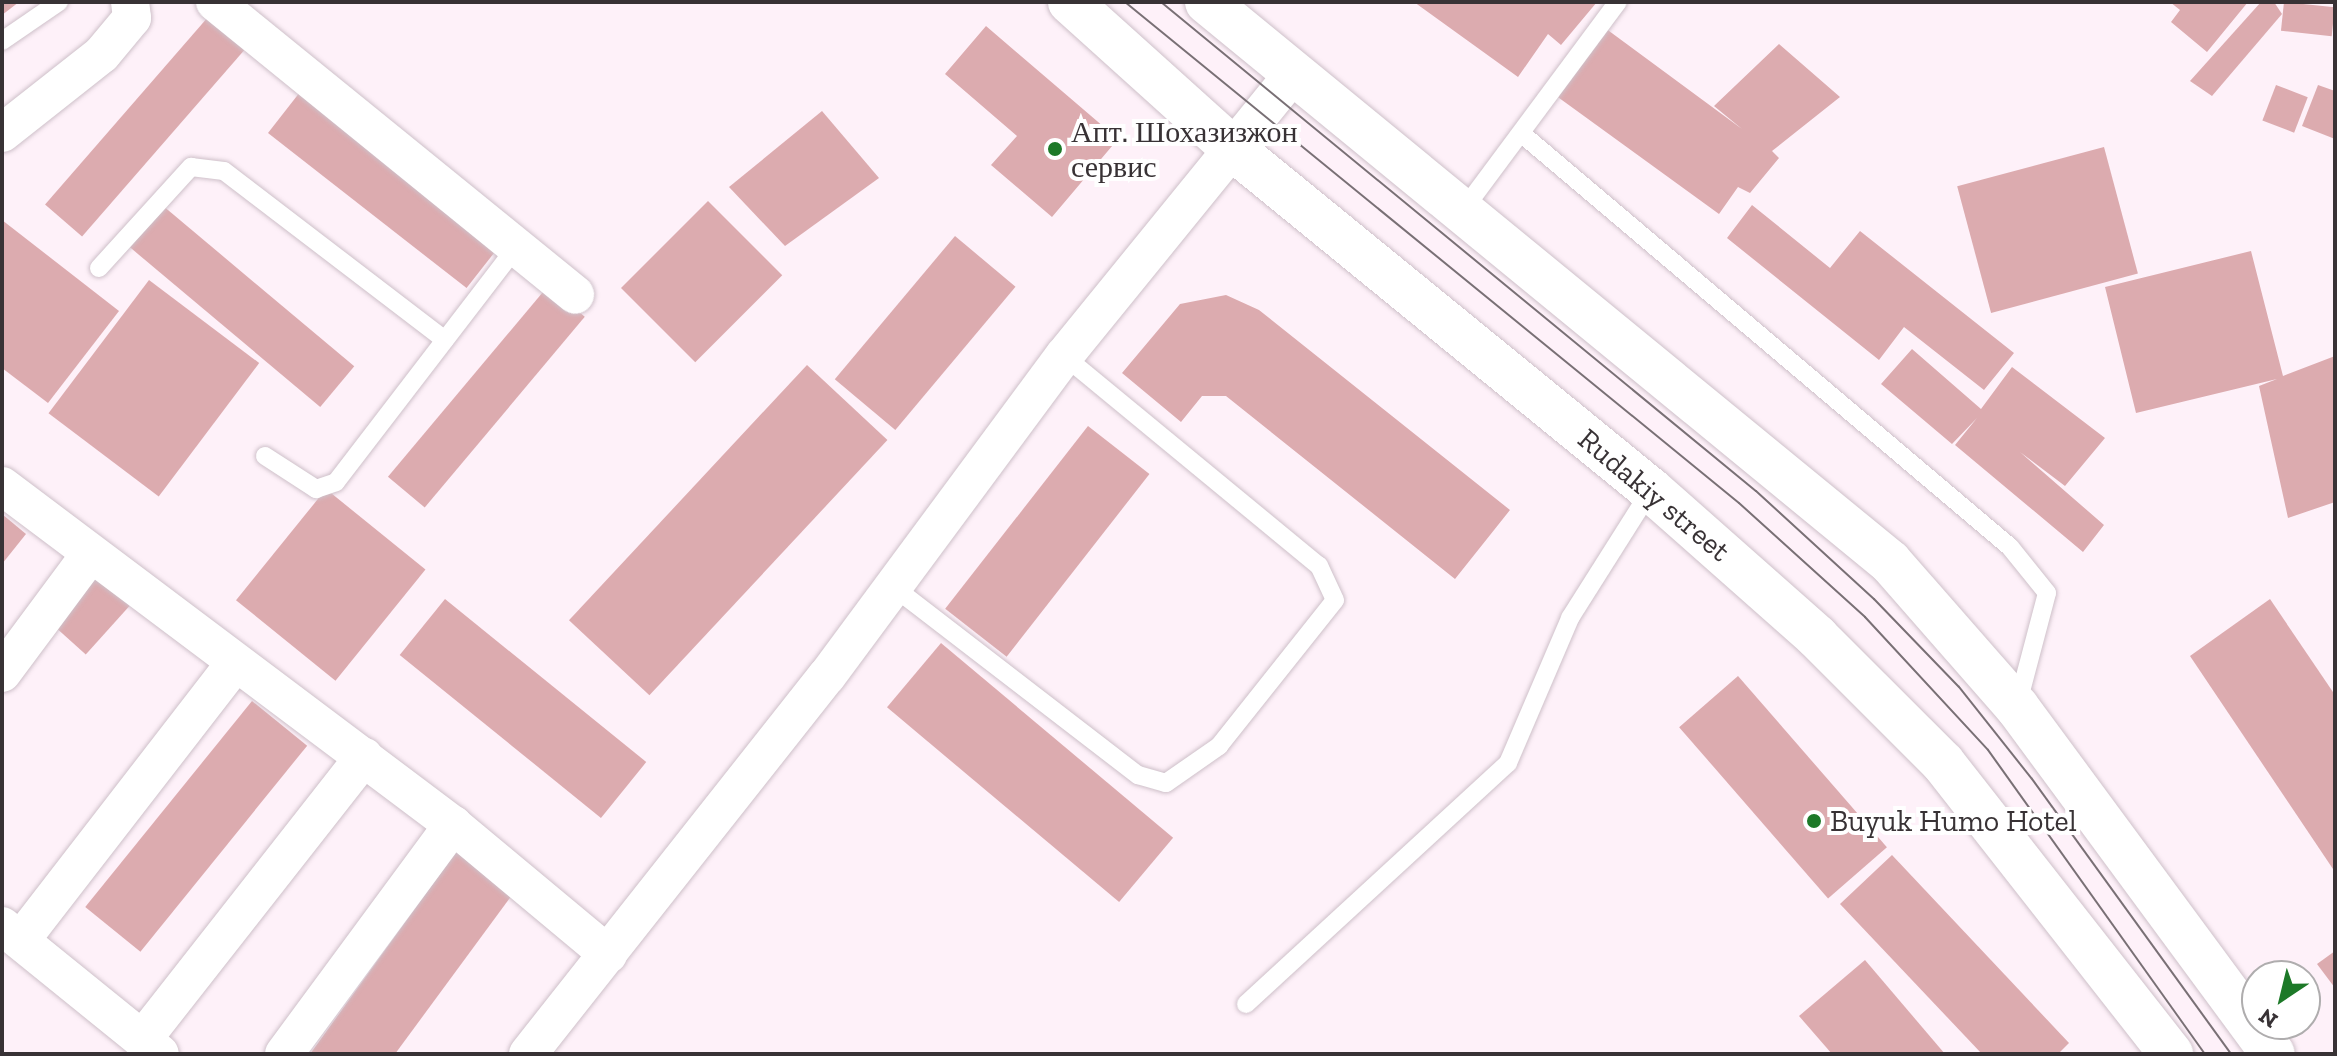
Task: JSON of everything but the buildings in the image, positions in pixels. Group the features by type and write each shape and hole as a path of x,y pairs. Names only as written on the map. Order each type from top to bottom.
{"main road":[{"name":"Rudakiy street","path":"1070,2 1233,149 1651,490 1817,637 1943,763 2171,1054"},
{"path":"1207,2 1291,77 1464,209 1890,562 2017,707 2273,1054"}],"street":[{"path":"215,2 575,295"},
{"path":"2,133 102,54 141,7"},
{"path":"528,1054 608,954 1064,356 1291,77"},
{"path":"2,486 453,825 608,954"},
{"path":"2,673 91,553"},
{"path":"236,662 11,933 151,1047 364,757"},
{"path":"284,1054 453,825"}],"lane":[{"path":"2,41 59,2"},
{"path":"1464,209 1618,2"},
{"path":"1522,134 2010,547 2047,593 2017,707"},
{"path":"99,268 191,167 224,171 445,340"},
{"path":"265,456 316,489 336,482 516,247"},
{"path":"891,585 1138,775 1166,783 1219,746 1335,600 1319,566 1064,356"},
{"path":"1246,1004 1508,763 1570,618 1651,490"}],"tram line":[{"path":"1125,2 1739,503 1865,617 1988,750 2205,1054"},
{"path":"1161,2 1756,491 1874,599 1959,687 2032,779 2231,1054"}],"place":[{"name":"Апт. Шохазизжон сервис","path":"1055,149"},
{"name":"Buyuk Humo Hotel","path":"1814,821"}]}
